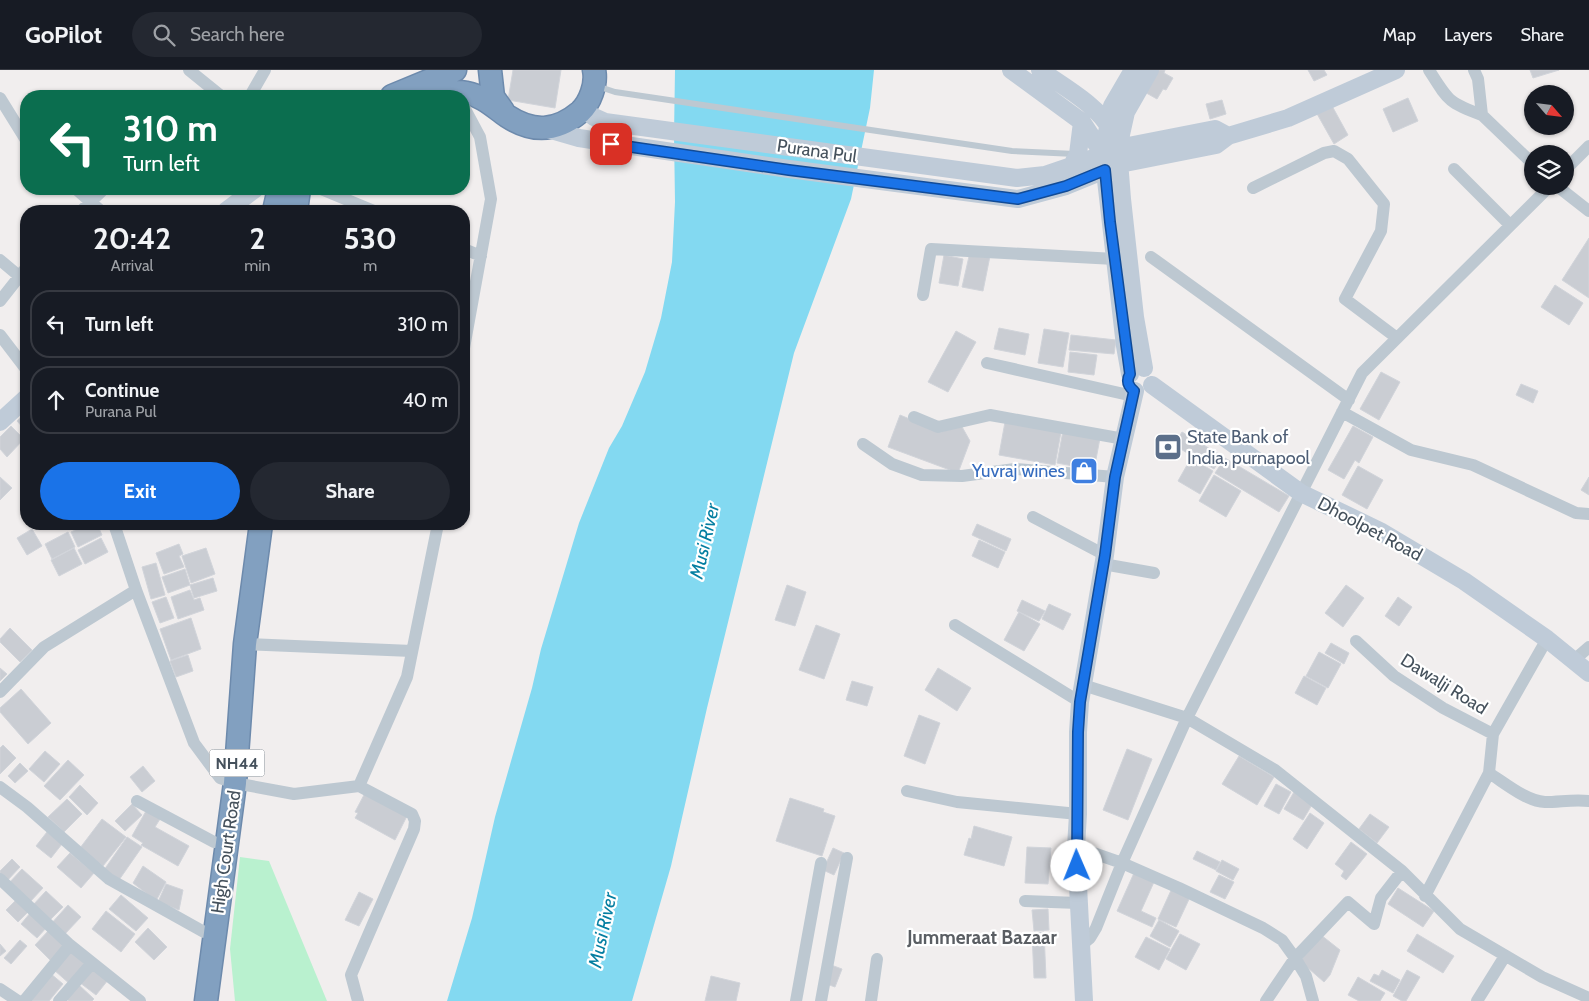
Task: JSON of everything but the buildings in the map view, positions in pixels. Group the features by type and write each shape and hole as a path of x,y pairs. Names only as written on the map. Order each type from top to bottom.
{"highway":[{"path":"490,70 493,97 507,116"},
{"path":"470,93 489,102 507,116 526,127 548,128 569,121 583,109 592,93 594,77"},
{"name":"High Court Road","path":"194,1001 214,842 228,780 233,642 247,530"},
{"name":"High Court Road","path":"206,1001 228,780 260,530"}],"main road":[{"path":"1011,70 1082,122 1112,159 1122,199 1135,317 1137,371 1128,381 1134,394 1115,477 1078,732 1076,847 1084,1001"},
{"path":"1040,70 1096,110 1108,124"},
{"path":"1133,70 1112,106 1108,124 1112,159 1114,259 1137,371"},
{"path":"1112,159 1126,112 1150,70"},
{"path":"1112,159 1215,129 1228,136 1288,118 1396,70"},
{"name":"Purana Pul","path":"583,109 605,122 1017,178 1045,175 1074,160 1112,159"},
{"path":"1074,160 1081,144 1082,122"},
{"name":"Purana Pul","path":"548,128 579,138 611,144 789,170 1018,199 1066,186 1112,159"},
{"path":"234,205 248,195"},
{"path":"1134,394 1146,391 1152,385 1150,373 1137,371"},
{"name":"Dhoolpet Road","path":"1152,385 1301,493 1380,532 1464,581 1547,639 1589,673"},
{"path":"0,422 20,404"}],"street":[{"path":"189,70 209,90"},
{"path":"253,90 264,70"},
{"path":"1429,70 1446,97 1454,104 1482,115 1524,156"},
{"path":"1474,70 1478,78 1482,115"},
{"path":"0,98 20,130"},
{"path":"470,116 480,137 491,199 470,316"},
{"path":"1574,161 1589,146"},
{"path":"1253,188 1324,153 1334,151 1348,159 1384,204 1381,231 1345,300 1397,338"},
{"path":"1454,169 1510,225"},
{"path":"83,195 94,205"},
{"path":"86,205 97,195"},
{"path":"335,195 360,205"},
{"path":"1080,946 1090,938 1096,928 1122,863 1187,718 1362,373 1541,195"},
{"path":"1569,195 1589,210"},
{"path":"923,295 931,250 1114,259"},
{"path":"470,251 481,256"},
{"path":"1151,257 1349,400"},
{"path":"0,260 20,271"},
{"path":"0,301 20,275"},
{"path":"0,335 20,361"},
{"path":"987,363 1134,394"},
{"path":"1342,412 1411,450 1474,465 1576,513 1589,514"},
{"path":"914,417 938,427 990,415 1124,439"},
{"path":"863,444 892,464 922,475 962,476 1015,469 1115,477"},
{"path":"1032,517 1104,559 1154,573"},
{"path":"116,530 136,590 194,743 228,780 294,794 359,786 412,814 415,821 414,829 351,975 358,1001"},
{"path":"359,786 407,678 437,530"},
{"path":"0,692 44,647 136,590"},
{"path":"955,625 1082,694 1187,718 1275,770 1402,871 1460,930 1542,977 1589,998"},
{"path":"1425,896 1489,773 1494,734 1547,639"},
{"name":"Dawalji Road","path":"1356,641 1394,676 1443,708 1494,734"},
{"path":"245,644 412,651"},
{"path":"1574,660 1589,647"},
{"path":"1489,773 1528,797 1544,802 1589,801"},
{"path":"0,786 27,807 109,879 204,932"},
{"path":"907,791 957,802 1078,814"},
{"path":"137,801 214,842"},
{"path":"1076,847 1122,863 1179,888 1263,928 1282,940 1306,976 1314,1001"},
{"path":"821,1001 847,858"},
{"path":"796,1001 821,863"},
{"path":"1266,1001 1295,958 1348,902 1374,924 1381,898 1402,871"},
{"path":"0,879 70,945 140,1001"},
{"path":"1025,901 1078,903"},
{"path":"24,1001 70,945"},
{"path":"1476,1001 1505,956"},
{"path":"871,1001 878,959"},
{"path":"59,1001 92,963"},
{"path":"0,989 18,1001"}],"lane":[{"path":"594,77 615,92 1074,160"}],"green space":[{"path":"240,857 269,861 327,1001 235,1001 230,949"}],"water":[{"name":"Musi River","path":"675,70 874,70 870,108 851,199 794,353 707,708 671,866 632,1001 447,1001 472,918 495,817 532,688 541,649 579,523 609,448 622,426 645,372 661,318 672,262 675,202"}],"place":[{"name":"State Bank of India, purnapool","path":"1168,447"},
{"name":"Yuvraj wines","path":"1084,471"}],"district":[{"name":"Jummeraat Bazaar","path":"982,937"}],"route":[{"path":"611,144 789,170 1018,199 1066,186 1105,170 1130,374 1128,381 1134,391 1115,477 1105,555 1080,702 1077,866"}]}
